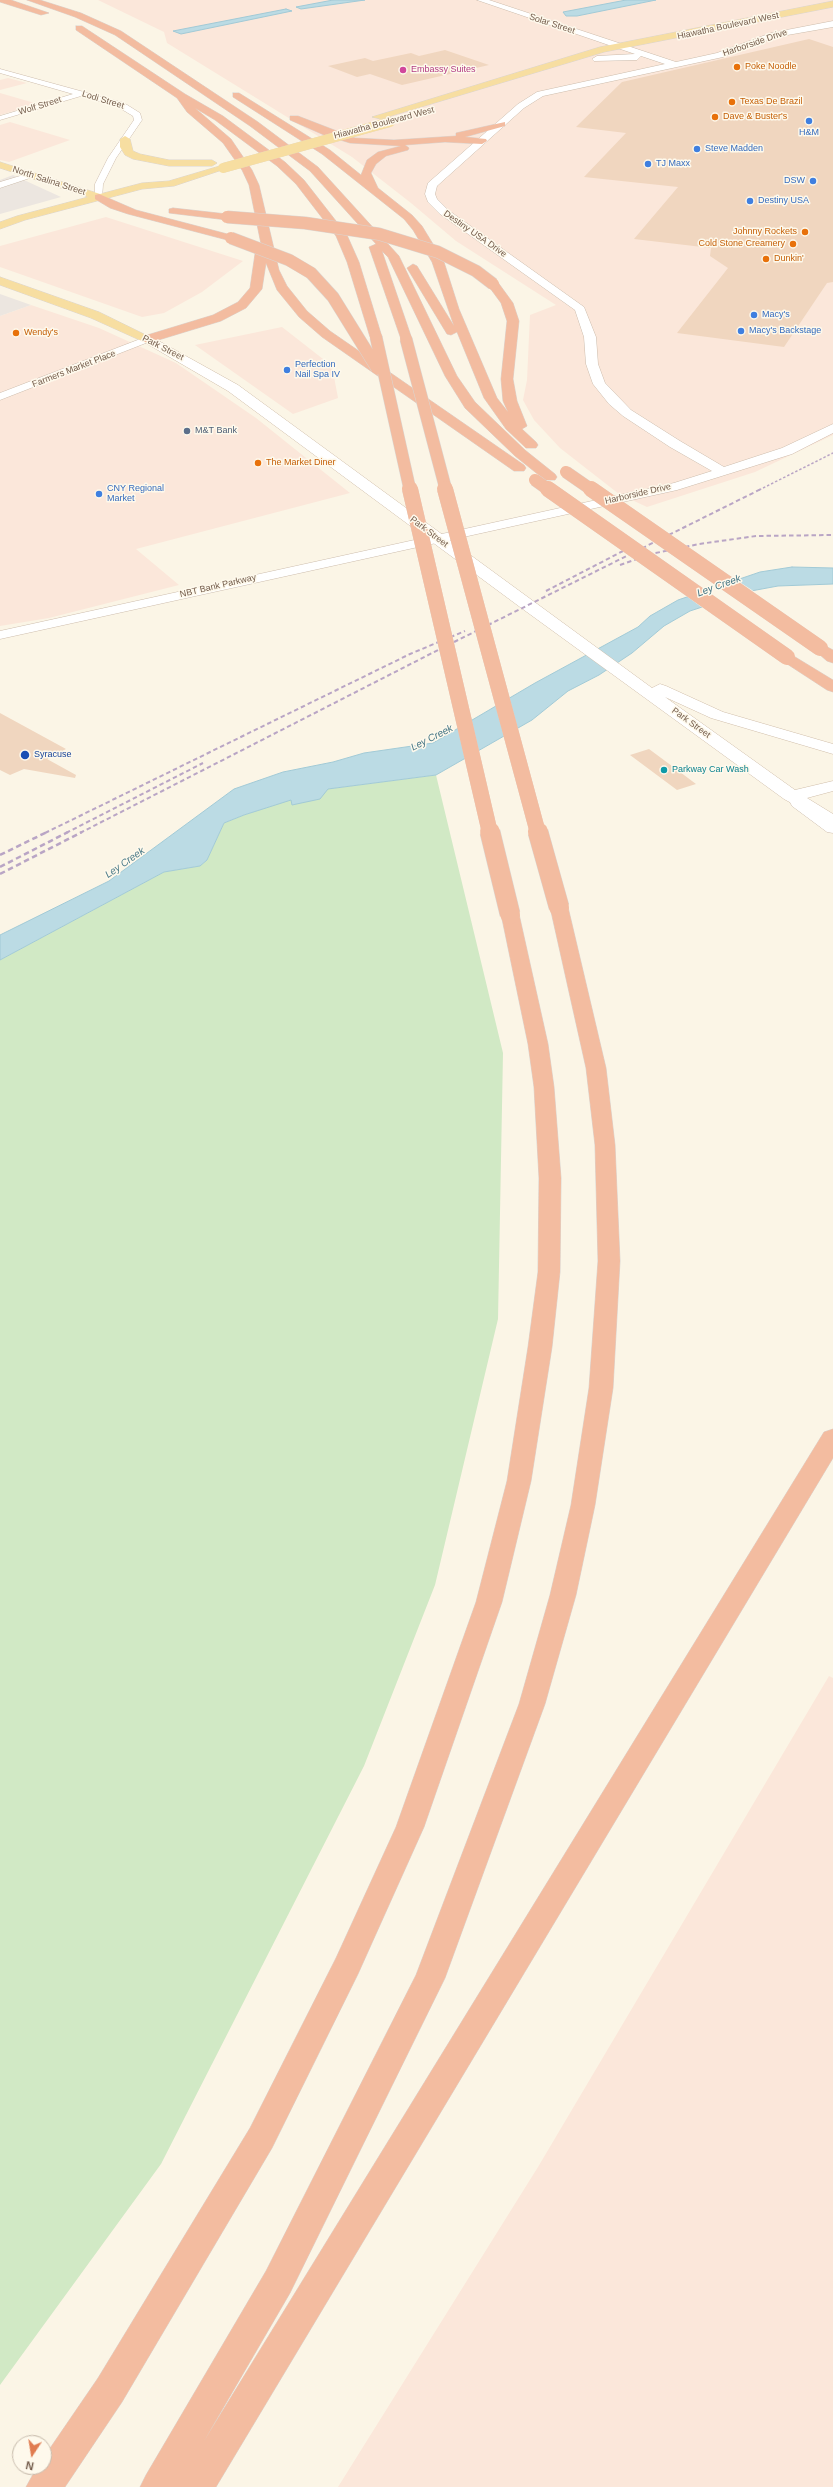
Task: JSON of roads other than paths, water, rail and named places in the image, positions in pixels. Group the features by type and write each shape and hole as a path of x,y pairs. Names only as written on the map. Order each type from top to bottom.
{"highway":[{"path":"2,0 27,6 68,23 103,43 181,96 219,118 281,164 312,196 341,235 353,262 376,337 384,379 510,914 538,1044 544,1087 550,1178 549,1272 540,1347 519,1481 489,1602 410,1827 348,1965 268,2124 110,2390 44,2487"},
{"path":"31,0 78,15 118,33 226,105 314,169 393,256 451,376 470,405 520,454 804,652 830,682"},
{"path":"481,142 376,143 337,136 227,87 326,152 408,217 426,241 438,262 453,308 491,398 511,426 530,444 566,472 827,651 833,658"},
{"path":"181,96 191,110 227,141 247,170 254,185 273,270 281,287 303,314 326,334 787,657 830,682"},
{"path":"226,105 281,131 330,168 346,183"},
{"path":"373,189 366,173 371,162 395,150 502,124"},
{"path":"429,142 453,146 460,150 463,158"},
{"path":"99,197 114,206 132,212 231,238 289,260 311,273 333,297 384,379"},
{"path":"99,197 160,210 305,223 379,234 438,252 476,271 493,284 507,303 513,321 508,379 510,401 517,421 530,444"},
{"path":"158,2487 278,2282 430,1978 532,1704 563,1595 583,1505 601,1388 609,1261 606,1145 596,1068 559,907 502,705 406,339 376,249 343,200"},
{"path":"380,221 480,374"},
{"path":"148,339 217,318 242,305 249,298 257,284 264,232"},
{"path":"196,2487 833,1438"}],"main road":[{"name":"Hiawatha Boulevard West","path":"0,226 20,218 142,186 170,184 219,166 603,49 623,47 833,4"},
{"name":"Hiawatha Boulevard West","path":"219,166 470,100 613,54 623,47"},
{"path":"124,138 125,147 129,153 152,161 219,166"},
{"name":"North Salina Street","path":"0,165 99,197"},
{"path":"0,223 20,218"},
{"name":"Park Street","path":"0,281 94,315 148,339 233,388 578,642 792,796"},
{"path":"617,670 717,715 833,749"},
{"path":"792,796 833,786"},
{"path":"792,796 833,821"}],"street":[{"name":"Solar Street","path":"481,0 623,47"},
{"name":"Harborside Drive","path":"677,66 734,52 788,31 833,24"},
{"path":"623,47 677,66"},
{"path":"597,59 650,57"},
{"name":"Destiny USA Drive","path":"677,66 540,94 531,99 432,185 430,194 432,200 444,212 570,300 580,309 589,330 592,364 599,384 613,401 627,413 675,444 724,472"},
{"name":"Lodi Street","path":"0,71 132,110 137,115 138,120 124,138 99,184 99,197"},
{"name":"Wolf Street","path":"0,118 80,94"},
{"path":"0,185 30,175"},
{"name":"Farmers Market Place","path":"0,398 148,339"},
{"name":"Harborside Drive","path":"436,538 677,486 786,451 833,428"},
{"path":"675,444 712,456 731,458 752,458 786,451"},
{"path":"675,444 688,467 677,486"},
{"name":"NBT Bank Parkway","path":"0,636 436,538"},
{"name":"Park Street","path":"792,796 833,828"}],"water":[{"path":"333,0 365,0 301,9 296,7"},
{"path":"626,0 656,0 577,16 566,16 563,12"},
{"path":"286,9 292,11 181,34 173,31"},
{"name":"Ley Creek","path":"792,567 833,568 833,584 778,586 751,591 690,611 664,626 632,653 599,675 568,691 532,720 436,775 328,789 320,799 292,805 291,800 224,823 207,860 200,866 164,872 0,960 0,935 109,881 234,789 283,772 333,762 364,753 433,743 535,683 638,627 650,616 678,600 760,572"}],"railway":[{"path":"761,489 833,453"},
{"path":"80,833 440,649 761,489"},
{"path":"620,565 651,554 699,544 756,536 833,535"},
{"path":"546,591 623,551"},
{"path":"45,833 410,654 465,631"},
{"path":"66,833 203,763"},
{"path":"0,855 47,832"},
{"path":"0,867 68,832"},
{"path":"0,874 82,832"}],"place":[{"name":"Poke Noodle","path":"737,67"},
{"name":"Embassy Suites","path":"403,70"},
{"name":"Texas De Brazil","path":"732,102"},
{"name":"Dave & Buster's","path":"715,117"},
{"name":"H&M","path":"809,121"},
{"name":"Steve Madden","path":"697,149"},
{"name":"TJ Maxx","path":"648,164"},
{"name":"DSW","path":"813,181"},
{"name":"Destiny USA","path":"750,201"},
{"name":"Johnny Rockets","path":"805,232"},
{"name":"Cold Stone Creamery","path":"793,244"},
{"name":"Dunkin'","path":"766,259"},
{"name":"Macy's","path":"754,315"},
{"name":"Macy's Backstage","path":"741,331"},
{"name":"Wendy's","path":"16,333"},
{"name":"Perfection Nail Spa IV","path":"287,370"},
{"name":"M&T Bank","path":"187,431"},
{"name":"The Market Diner","path":"258,463"},
{"name":"CNY Regional Market","path":"99,494"},
{"name":"Syracuse","path":"25,755"},
{"name":"Parkway Car Wash","path":"664,770"}]}
